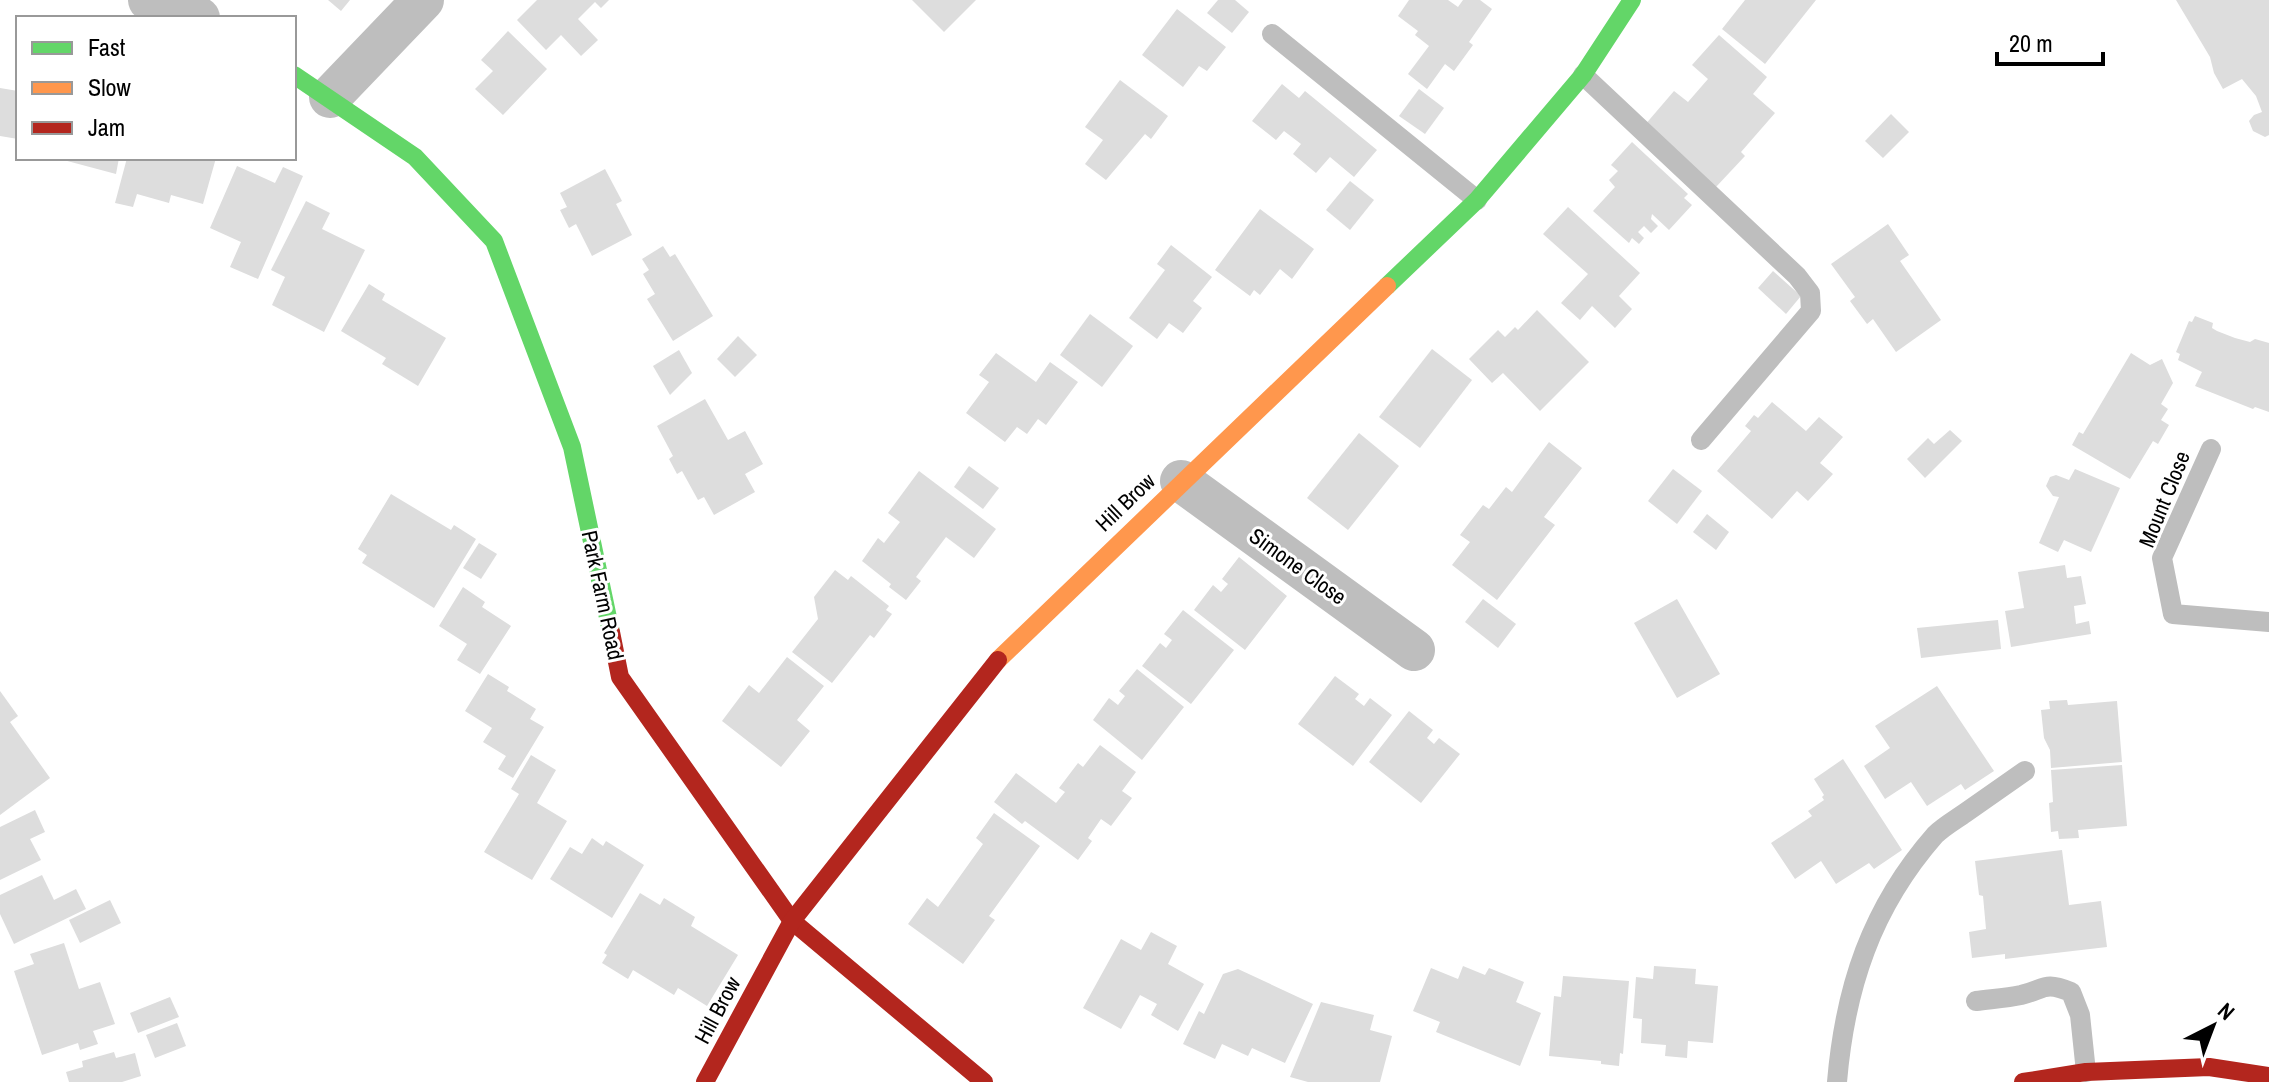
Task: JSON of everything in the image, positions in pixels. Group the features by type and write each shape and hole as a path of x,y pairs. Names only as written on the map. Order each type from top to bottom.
{"street":[{"path":"149,0 193,16"},
{"path":"330,97 423,0"},
{"name":"Hill Brow","path":"705,1082 792,921 1002,655 1477,200 1583,75 1632,0"},
{"name":"Park Farm Road","path":"296,76 415,157 494,241 572,447 620,677 792,921 984,1082"},
{"name":"Simone Close","path":"1181,481 1414,650"},
{"path":"2023,1082 2086,1072 2209,1067 2269,1076"}],"lane":[{"path":"1272,34 1477,200"},
{"path":"1583,75 1797,276 1810,293 1811,311 1701,440"},
{"name":"Mount Close","path":"2211,449 2162,558 2173,614 2269,622"},
{"path":"1837,1082 1842,1032 1854,979 1875,925 1937,833 2025,771"},
{"path":"1976,1001 2022,995 2040,987 2057,986 2071,992 2080,1015 2086,1072"}],"building":[{"path":"328,0 350,0 341,11"},
{"path":"537,0 609,0 601,8 595,2 578,19 598,40 581,56 561,35 546,50 517,20"},
{"path":"912,0 976,0 944,32"},
{"path":"1218,0 1235,0 1249,12 1232,33 1207,13"},
{"path":"1409,0 1448,0 1458,7 1463,0 1480,0 1492,9 1469,42 1473,45 1454,71 1445,64 1427,89 1408,74 1429,46 1415,35 1418,31 1398,16"},
{"path":"1745,0 1816,0 1765,64 1722,29"},
{"path":"2176,0 2269,0 2269,135 2265,137 2253,131 2249,121 2262,112 2256,96 2242,79 2223,89 2210,57"},
{"path":"1177,9 1226,47 1207,71 1199,66 1183,87 1142,55"},
{"path":"508,31 547,69 503,115 475,89 493,71 481,60"},
{"path":"1719,35 1767,77 1753,94 1775,113 1741,152 1745,156 1715,188 1644,126 1674,91 1688,102 1708,79 1692,65"},
{"path":"1120,80 1168,116 1151,139 1145,134 1106,180 1085,164 1103,140 1085,127"},
{"path":"1282,84 1299,98 1305,91 1377,150 1354,177 1330,157 1316,173 1293,154 1301,144 1284,131 1276,140 1252,121"},
{"path":"0,88 16,91 16,139 0,136"},
{"path":"1419,89 1444,108 1425,134 1399,116"},
{"path":"1891,114 1909,132 1883,158 1865,141"},
{"path":"1632,142 1688,194 1684,198 1692,205 1669,230 1652,214 1651,219 1658,226 1651,233 1644,226 1638,232 1644,238 1639,244 1632,238 1629,243 1593,211 1615,187 1609,180 1618,171 1611,165"},
{"path":"64,160 119,160 116,174"},
{"path":"126,160 215,160 203,204 171,195 169,203 137,194 133,207 115,203"},
{"path":"237,166 275,183 283,167 303,176 258,279 230,267 241,242 210,228"},
{"path":"605,169 622,201 616,204 632,235 592,256 576,224 569,228 560,210 567,207 560,193"},
{"path":"1350,181 1374,200 1350,230 1326,210"},
{"path":"306,201 330,213 322,229 365,250 324,332 272,305 285,277 271,270"},
{"path":"1568,207 1640,273 1619,296 1632,309 1615,328 1592,306 1580,320 1561,303 1588,274 1543,234"},
{"path":"1260,209 1314,249 1292,279 1280,269 1260,295 1254,290 1250,296 1215,270"},
{"path":"1888,224 1909,255 1900,261 1941,320 1896,352 1873,319 1867,324 1850,301 1855,297 1831,264"},
{"path":"1171,245 1212,277 1193,301 1202,308 1183,333 1169,323 1157,339 1129,318 1165,270 1157,264"},
{"path":"663,246 670,257 675,254 713,316 673,341 647,299 655,294 643,274 649,270 642,259"},
{"path":"1773,271 1801,296 1786,314 1758,288"},
{"path":"369,284 385,294 382,300 446,338 418,386 382,364 386,358 341,331"},
{"path":"1537,310 1589,362 1540,411 1503,373 1492,383 1469,359 1498,330 1505,337 1515,327 1518,330"},
{"path":"1090,314 1133,346 1102,387 1060,355"},
{"path":"2195,316 2213,323 2212,328 2217,331 2235,338 2269,343 2269,412 2253,409 2195,386 2202,372 2178,360 2180,354 2176,352 2189,321 2192,322"},
{"path":"738,336 757,355 735,377 717,359"},
{"path":"1432,349 1472,380 1420,448 1379,417"},
{"path":"679,350 692,373 670,395 653,366"},
{"path":"996,353 1036,382 1050,362 1078,382 1046,425 1038,419 1027,434 1017,427 1005,442 966,413 989,382 979,375"},
{"path":"2131,353 2150,365 2162,359 2173,383 2161,404 2168,409 2161,420 2169,425 2158,444 2153,441 2130,479 2072,445 2079,432 2083,434"},
{"path":"705,399 728,440 745,431 763,464 745,474 755,492 714,515 704,497 698,500 682,471 677,474 669,459 673,456 657,426"},
{"path":"1772,402 1806,431 1819,417 1843,437 1820,463 1833,474 1808,501 1797,491 1772,519 1717,471 1751,431 1745,426 1754,415 1758,418"},
{"path":"1950,430 1962,441 1925,478 1907,459 1928,438 1934,444"},
{"path":"1359,433 1399,466 1348,530 1307,498"},
{"path":"1549,442 1582,468 1544,517 1555,525 1497,600 1452,565 1470,542 1460,535 1483,505 1489,509 1506,487 1512,492"},
{"path":"969,466 999,488 983,509 954,487"},
{"path":"1673,469 1702,491 1677,524 1648,501"},
{"path":"2075,469 2120,488 2091,552 2064,540 2058,552 2039,543 2059,497 2053,496 2046,486 2050,477 2056,475 2069,480"},
{"path":"919,471 996,529 974,558 946,537 916,577 921,581 906,600 862,561 878,538 884,543 900,522 888,513"},
{"path":"391,494 451,530 454,525 476,539 434,608 362,563 367,555 358,549"},
{"path":"1707,514 1729,532 1716,550 1693,532"},
{"path":"479,543 497,554 481,579 463,568"},
{"path":"1239,557 1287,596 1245,650 1194,610 1213,585 1221,592 1228,584 1222,579"},
{"path":"2065,565 2067,578 2081,576 2086,604 2074,606 2076,624 2089,621 2091,634 2011,647 2005,611 2024,608 2018,572"},
{"path":"835,570 848,580 851,576 889,606 886,610 892,614 874,638 870,635 832,683 792,652 818,619 814,597"},
{"path":"463,587 485,602 482,607 511,626 480,674 457,660 467,644 439,626"},
{"path":"1483,599 1516,624 1498,648 1465,622"},
{"path":"1677,599 1720,674 1677,698 1634,623"},
{"path":"1183,610 1234,650 1191,704 1142,666 1160,643 1166,648 1172,640 1164,634"},
{"path":"1998,620 2001,649 1921,658 1917,628"},
{"path":"787,657 824,686 797,720 810,731 781,767 722,721 749,685 759,693"},
{"path":"1137,669 1184,707 1142,760 1093,720 1109,698 1118,705 1125,696 1119,691"},
{"path":"488,674 509,687 507,691 536,709 530,719 544,727 513,778 498,769 506,756 483,742 492,728 465,711"},
{"path":"1335,676 1359,694 1355,699 1364,706 1370,698 1392,715 1353,766 1298,724"},
{"path":"1937,686 1994,771 1965,790 1961,784 1927,806 1911,782 1885,799 1864,766 1890,748 1875,726"},
{"path":"0,691 18,716 10,722 50,778 0,815"},
{"path":"2067,700 2068,705 2117,701 2122,762 2051,768 2041,710 2050,709 2049,701"},
{"path":"1409,711 1433,730 1427,738 1434,744 1439,738 1460,754 1421,803 1369,762"},
{"path":"1100,745 1136,772 1122,791 1132,798 1111,826 1101,819 1088,838 1092,841 1078,860 994,802 1016,773 1056,803 1065,792 1059,788 1078,763 1083,767"},
{"path":"531,755 556,770 537,803 567,821 532,880 484,852 519,794 511,789"},
{"path":"1843,759 1902,850 1874,869 1869,863 1836,884 1821,861 1795,879 1771,843 1812,816 1808,811 1824,800 1814,779"},
{"path":"2122,765 2127,826 2078,830 2079,838 2059,839 2058,831 2051,832 2051,770"},
{"path":"35,810 45,832 30,839 41,860 0,880 0,827"},
{"path":"994,813 1040,846 989,916 995,920 963,964 908,924 927,898 938,907 983,844 976,838"},
{"path":"592,838 603,846 606,841 644,865 612,918 550,879 570,847 582,854"},
{"path":"2062,850 2069,905 2101,901 2107,947 2005,959 2005,954 1972,958 1969,932 1986,929 1975,861"},
{"path":"42,875 54,900 76,889 86,909 14,944 0,914 0,895"},
{"path":"640,893 660,905 664,898 695,917 691,926 738,955 707,1006 678,988 674,995 633,970 628,979 602,963 607,955 604,953"},
{"path":"110,900 121,923 80,943 69,920"},
{"path":"1151,932 1177,946 1168,964 1204,984 1178,1031 1151,1015 1157,1004 1140,995 1121,1029 1083,1008 1121,939 1141,950"},
{"path":"64,943 79,989 100,982 115,1024 93,1031 98,1044 80,1050 78,1043 42,1055 14,971 34,964 30,954"},
{"path":"1463,966 1485,975 1489,968 1524,982 1516,1002 1541,1013 1520,1066 1436,1032 1440,1022 1413,1011 1431,968 1458,979"},
{"path":"1654,966 1696,969 1695,984 1718,986 1713,1043 1688,1041 1687,1058 1665,1056 1666,1045 1641,1043 1642,1019 1633,1018 1636,977 1653,979"},
{"path":"1238,969 1313,1004 1285,1063 1252,1048 1248,1056 1222,1044 1215,1059 1183,1044 1199,1011 1204,1014 1223,974"},
{"path":"1563,976 1629,981 1623,1054 1620,1053 1619,1066 1601,1064 1601,1061 1549,1056 1554,996 1561,997"},
{"path":"170,997 179,1017 138,1033 130,1013"},
{"path":"1321,1002 1374,1015 1370,1030 1392,1036 1380,1082 1308,1082 1290,1077"},
{"path":"177,1023 186,1046 155,1058 146,1035"},
{"path":"114,1052 116,1058 135,1053 141,1076 122,1082 69,1082 66,1072 83,1067 82,1061"}],"traffic: fast":[{"path":"1387,286 1477,200 1583,75 1632,0"},
{"path":"296,76 415,157 494,241 572,447 611,632"}],"traffic: slow":[{"path":"998,660 1387,286"}],"traffic: jam":[{"path":"611,632 620,677 792,921 984,1082"},
{"path":"705,1082 792,921 998,660"},
{"path":"2023,1082 2086,1072 2209,1067 2269,1076"}]}
